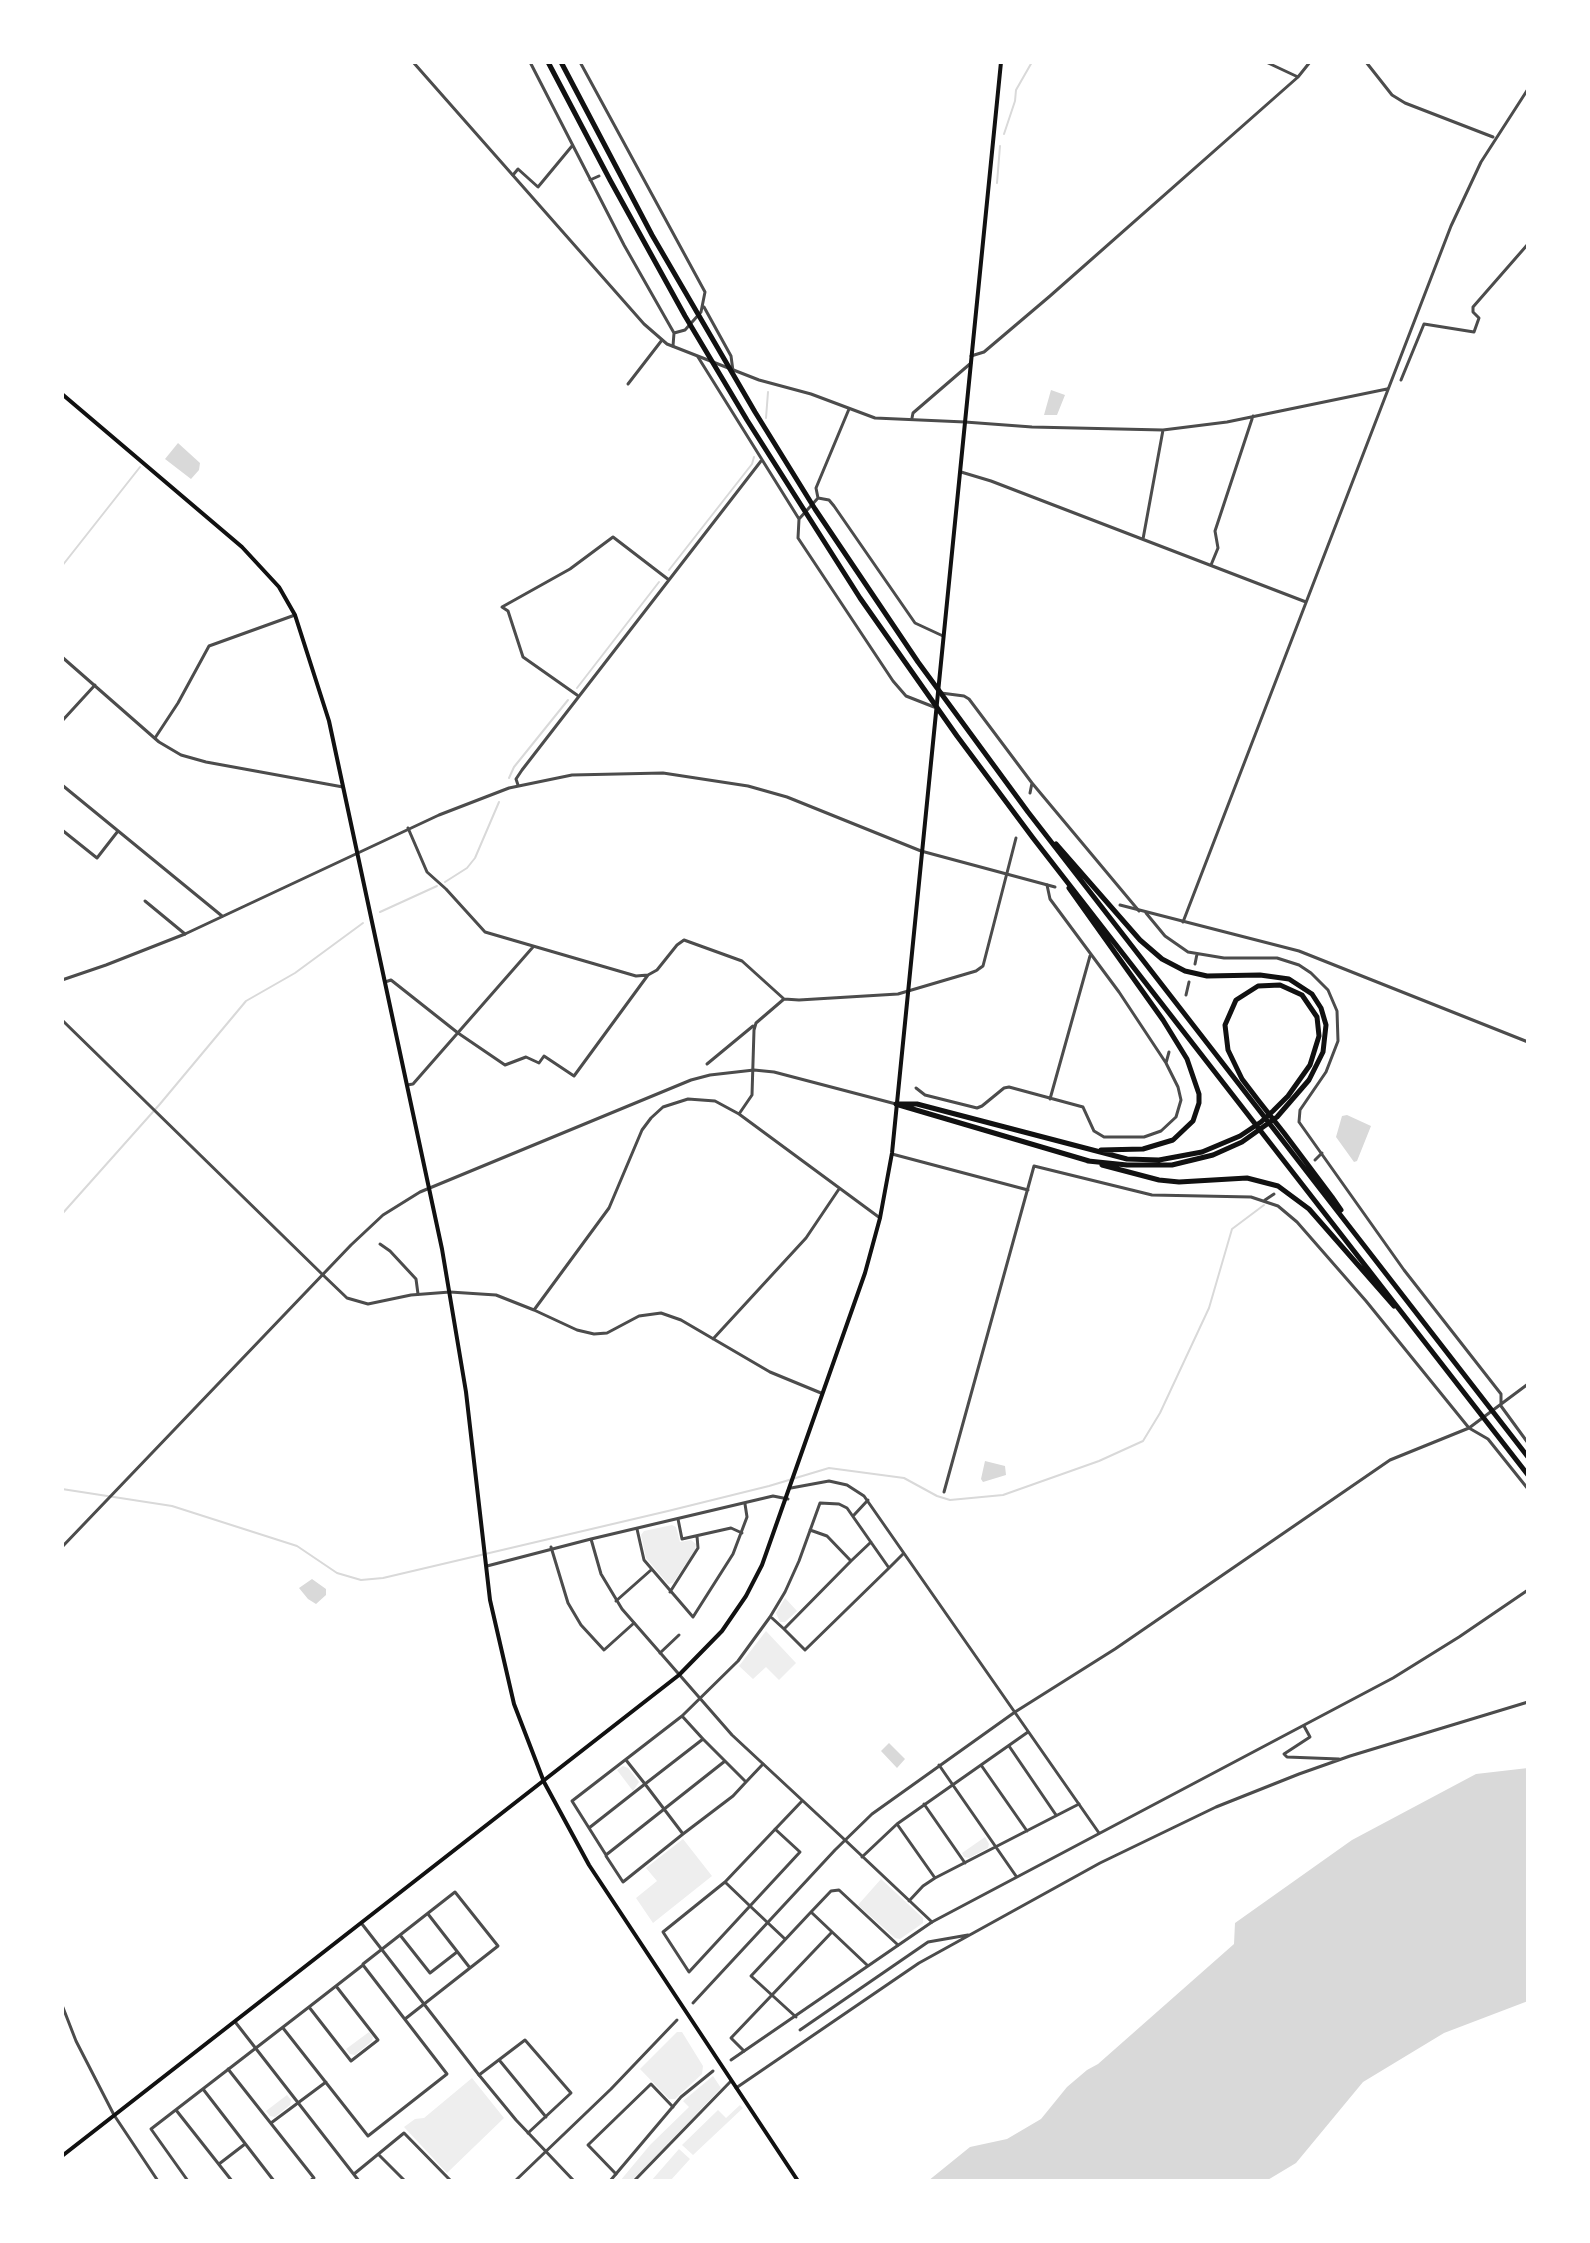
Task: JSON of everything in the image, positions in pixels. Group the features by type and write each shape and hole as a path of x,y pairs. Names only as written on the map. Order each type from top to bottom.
{"highway":[{"path":"548,62 685,316 809,520 915,677 1033,838 1528,1475"},
{"path":"561,62 619,175 695,311 815,509 918,662 1028,812 1332,1197 1359,1238 1528,1457"},
{"path":"1028,812 1140,940 1162,959 1185,971 1207,976 1289,979 1312,994 1321,1008 1326,1025 1323,1052 1309,1080 1277,1117 1242,1142 1213,1155 1172,1165 1139,1166 1088,1161"},
{"path":"1033,838 1163,1020 1187,1059 1197,1084 1199,1103 1196,1112 1188,1128 1173,1140 1143,1149 1092,1149"},
{"path":"896,1104 917,1104 1118,1158 1147,1160 1188,1156 1240,1136 1273,1111 1304,1075 1319,1036 1317,1017 1309,1001 1296,990 1280,985 1258,986 1243,994 1231,1008 1225,1025 1231,1058 1256,1102"},
{"path":"896,1104 914,1112 1159,1180 1179,1182 1247,1178 1278,1186 1309,1209 1426,1342"}],"main road":[{"path":"62,2156 679,1675 712,1643 746,1596 766,1557 865,1273 880,1218 892,1153 1001,62"},
{"path":"62,394 242,547 279,587 295,615 329,721 450,1292 466,1392 485,1566 497,1636 514,1704 544,1782 573,1839 642,1949 798,2181"}],"street":[{"path":"413,62 636,316 662,340 769,384 811,394 875,418 1032,427 1163,430 1253,416 1387,389"},
{"path":"530,62 674,333 673,347"},
{"path":"580,62 705,292 704,306 708,318 731,356 733,371"},
{"path":"1266,62 1298,77"},
{"path":"971,356 984,352 1028,314 1298,77 1310,62"},
{"path":"1366,62 1392,95 1405,103 1495,138"},
{"path":"1183,922 1451,226 1495,138 1528,89"},
{"path":"513,175 518,169 538,187 572,146"},
{"path":"625,164 632,160"},
{"path":"590,180 599,176"},
{"path":"1401,380 1424,324 1474,332 1479,318 1473,307 1528,244"},
{"path":"674,333 685,330 704,306"},
{"path":"628,384 662,340"},
{"path":"698,357 799,519 798,538 893,681 906,696 936,708"},
{"path":"912,418 913,413 971,363"},
{"path":"818,498 816,488 849,409"},
{"path":"1211,566 1218,548 1215,531 1253,416"},
{"path":"1143,539 1163,430"},
{"path":"518,786 516,779 522,770 761,461"},
{"path":"960,472 991,481 1306,602"},
{"path":"799,519 818,498"},
{"path":"818,498 829,500 834,506 915,623 943,636"},
{"path":"578,696 523,657 508,611 502,607 570,569 613,537 669,580"},
{"path":"155,738 209,646 295,615"},
{"path":"62,657 155,738 181,755 344,787"},
{"path":"62,721 95,685"},
{"path":"938,693 969,699 1032,783 1139,911"},
{"path":"62,980 185,934 408,828 493,793 572,775 619,772 690,775 748,786 787,797 921,851 1055,887"},
{"path":"1030,793 1032,783"},
{"path":"62,785 222,916"},
{"path":"408,828 427,872 485,932 636,976 657,970 684,940 742,961 784,999 799,1000 898,994 976,971 983,966 1016,838"},
{"path":"62,830 97,858 118,831"},
{"path":"916,1088 925,1095 971,1107 982,1106 1004,1088 1083,1107 1098,1136 1144,1137 1161,1131 1176,1117 1180,1108 1178,1087 1166,1063 1119,992 1050,899 1047,885"},
{"path":"145,901 185,934"},
{"path":"1120,905 1299,951 1528,1042"},
{"path":"1146,913 1165,936 1188,952 1224,958 1277,958 1299,965 1328,990 1337,1011 1338,1041 1326,1072 1304,1103 1298,1116 1299,1122 1404,1270 1501,1394 1501,1406 1528,1443"},
{"path":"406,1085 413,1084 533,947"},
{"path":"1195,964 1197,954"},
{"path":"1050,1099 1090,955"},
{"path":"385,982 391,980 458,1033 505,1065 526,1057 539,1063 544,1056 574,1076 648,975"},
{"path":"1186,995 1189,982"},
{"path":"707,1064 784,999"},
{"path":"62,1020 347,1298 379,1303 418,1294 450,1292 496,1295 577,1330 594,1334 607,1333 639,1316 661,1313 681,1320 770,1372 824,1394"},
{"path":"739,1114 752,1095 756,1023"},
{"path":"1166,1063 1169,1052"},
{"path":"62,1547 383,1215 420,1192 691,1080 730,1071 754,1070 795,1076 896,1104"},
{"path":"534,1310 609,1208 642,1130 663,1107 688,1099 715,1101 739,1114 880,1218"},
{"path":"892,1153 1028,1190"},
{"path":"1315,1160 1322,1153"},
{"path":"944,1492 1034,1166 1152,1195 1251,1197 1278,1206 1297,1222 1366,1301 1469,1428 1488,1439 1528,1489"},
{"path":"713,1339 806,1238 839,1189"},
{"path":"1265,1200 1274,1194"},
{"path":"380,1244 416,1279 418,1294"},
{"path":"1398,1275 1404,1270"},
{"path":"1366,1301 1372,1297"},
{"path":"693,2003 872,1814 1015,1712 1115,1649 1390,1460 1469,1428 1528,1384"},
{"path":"791,1488 833,1481 857,1490 868,1500 1099,1833"},
{"path":"485,1566 551,1547 775,1496 788,1499"},
{"path":"854,1515 868,1500"},
{"path":"763,1764 733,1796 623,1882 572,1801 701,1700 738,1661 770,1617 799,1561 820,1503 839,1504 854,1515 889,1568"},
{"path":"637,1528 644,1560 693,1617 723,1574 742,1533 747,1517 745,1504"},
{"path":"678,1519 682,1539 731,1528 742,1533"},
{"path":"810,1530 827,1536 851,1561"},
{"path":"670,1592 698,1548 697,1536"},
{"path":"591,1539 601,1574 616,1601 701,1700 763,1764 932,1922"},
{"path":"784,1629 871,1541"},
{"path":"551,1547 568,1603 581,1625 604,1650 634,1623"},
{"path":"770,1617 805,1650 905,1552"},
{"path":"616,1601 651,1570"},
{"path":"731,2060 932,1922 1393,1678 1528,1590"},
{"path":"660,1653 679,1635"},
{"path":"738,2091 919,1963 1100,1863 1216,1807 1342,1759 1528,1702"},
{"path":"682,1716 746,1782"},
{"path":"1304,1726 1310,1737 1284,1754 1287,1757 1342,1759"},
{"path":"862,1857 897,1824 1028,1732"},
{"path":"589,1828 703,1739"},
{"path":"1009,1746 1056,1815"},
{"path":"626,1760 683,1834"},
{"path":"606,1855 725,1761"},
{"path":"939,1765 1016,1876"},
{"path":"981,1765 1027,1831"},
{"path":"775,1829 800,1852 689,1972 663,1932 725,1882 775,1829 802,1801"},
{"path":"924,1804 965,1863"},
{"path":"909,1901 935,1878 1079,1804"},
{"path":"897,1824 935,1878"},
{"path":"725,1882 785,1939"},
{"path":"796,2017 751,1976 831,1891 839,1890 898,1945"},
{"path":"188,2181 151,2129 455,1892 498,1946 405,2019"},
{"path":"811,1912 868,1966"},
{"path":"428,1913 470,1968"},
{"path":"362,1924 479,2075 574,2181"},
{"path":"744,2051 731,2038 832,1932"},
{"path":"400,1935 430,1973 457,1952"},
{"path":"800,2030 928,1942 972,1935"},
{"path":"283,2028 368,2136 447,2074 363,1965"},
{"path":"309,2007 351,2061 378,2040 336,1986"},
{"path":"62,2005 76,2041 114,2115 158,2181"},
{"path":"515,2181 677,2020"},
{"path":"236,2023 359,2181"},
{"path":"479,2075 525,2040 571,2093 528,2133"},
{"path":"499,2060 546,2117"},
{"path":"228,2069 314,2178 310,2181"},
{"path":"610,2181 689,2089 713,2071"},
{"path":"634,2181 731,2081"},
{"path":"271,2124 326,2082"},
{"path":"616,2174 588,2145 651,2084 673,2107"},
{"path":"203,2089 274,2181"},
{"path":"176,2110 232,2181"},
{"path":"354,2174 404,2133 451,2181"},
{"path":"218,2164 245,2144"},
{"path":"379,2154 405,2181"}],"shaded area":[{"path":"1051,390 1065,395 1057,415 1044,415"},
{"path":"178,443 200,463 199,470 191,479 165,459"},
{"path":"1347,1115 1371,1126 1354,1162 1336,1137 1342,1116"},
{"path":"985,1461 1005,1466 1006,1475 983,1482"},
{"path":"672,1525 676,1527 680,1542 691,1540 696,1544 673,1583 668,1584 646,1558 641,1535 644,1531"},
{"path":"312,1579 326,1589 326,1595 316,1604 299,1588"},
{"path":"785,1598 797,1611 785,1622 780,1622 776,1613"},
{"path":"766,1631 796,1663 779,1680 766,1667 753,1679 739,1666"},
{"path":"889,1743 905,1759 897,1768 881,1751"},
{"path":"623,1766 639,1782 633,1791 617,1770"},
{"path":"1528,1768 1528,2001 1444,2033 1363,2082 1296,2163 1266,2181 928,2181 970,2147 1007,2139 1041,2119 1067,2087 1098,2064 1234,1944 1235,1923 1352,1840 1476,1774"},
{"path":"985,1837 988,1848 969,1858 964,1857 962,1853"},
{"path":"683,1839 712,1876 653,1923 636,1898 657,1881 646,1868"},
{"path":"881,1879 923,1918 923,1923 900,1939 858,1905"},
{"path":"369,2032 372,2041 355,2055 350,2054 346,2049"},
{"path":"677,2032 682,2032 703,2066 702,2074 675,2099 669,2099 640,2069"},
{"path":"713,2076 721,2088 642,2171 631,2181 620,2181 650,2145 689,2107 683,2101"},
{"path":"472,2078 504,2118 447,2173 404,2127 415,2119 424,2118"},
{"path":"287,2095 290,2105 275,2117 270,2116 266,2111"},
{"path":"740,2105 743,2108 693,2155 682,2145 718,2110 726,2118"},
{"path":"679,2149 690,2159 670,2181 651,2181"}],"waterway":[{"path":"1004,134 1016,90 1032,62"},
{"path":"997,183 1000,146"},
{"path":"766,418 768,392"},
{"path":"669,570 752,464 754,457"},
{"path":"62,566 140,467"},
{"path":"577,688 659,582"},
{"path":"509,778 514,767 568,700"},
{"path":"445,882 467,868 475,858 499,802"},
{"path":"380,912 437,886"},
{"path":"62,1214 246,1001 295,973 363,923"},
{"path":"62,1489 172,1506 297,1546 337,1573 361,1580 383,1578 668,1511 829,1468 904,1478 950,1500 1003,1495 1099,1461 1143,1441 1160,1413 1209,1308 1232,1229 1264,1205"}]}
